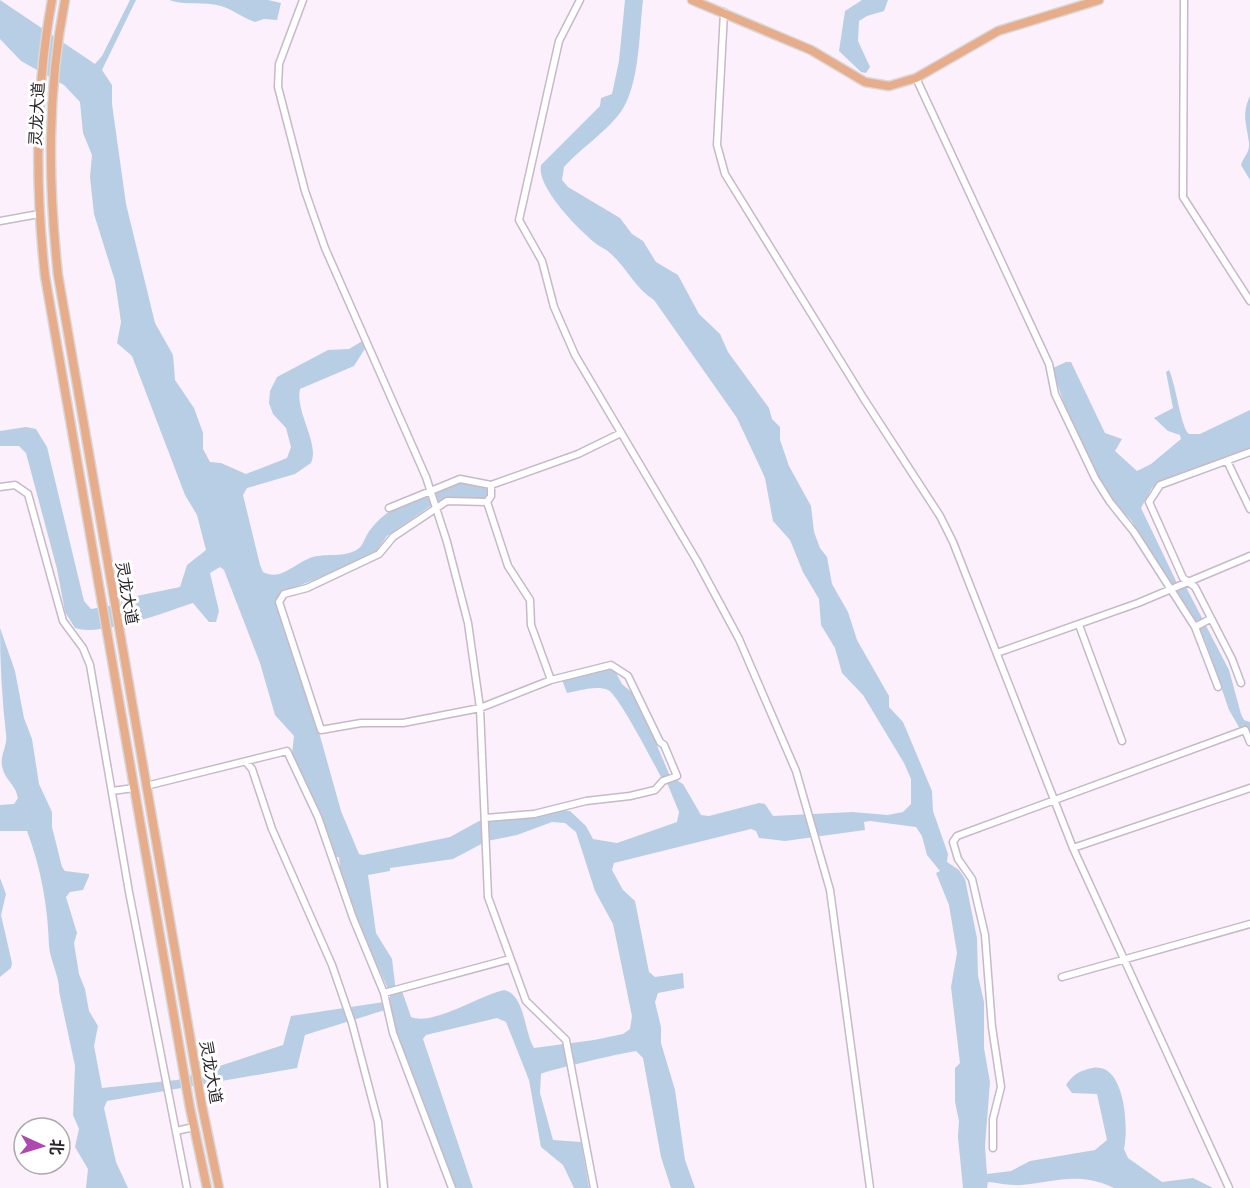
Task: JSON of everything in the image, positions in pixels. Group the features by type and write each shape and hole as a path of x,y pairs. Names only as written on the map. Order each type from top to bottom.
{"main road":[{"name":"灵龙大道","path":"52,0 41,81 37,152 39,214 51,320 188,1100 207,1188"},
{"name":"灵龙大道","path":"65,0 53,86 50,175 57,275 201,1098 219,1188"},
{"path":"692,0 811,50 871,84 894,86 916,78 998,31 1099,0"}],"street":[{"path":"303,0 279,64 278,87 305,191 325,248 437,507 465,611 480,708 489,897 510,959 529,1005 566,1040 594,1188"},
{"path":"580,0 559,41 519,220 543,261 554,307 575,355 697,561 739,639 792,761 819,843 832,903 870,1188"},
{"path":"1184,0 1183,197 1250,301"},
{"path":"724,12 717,146 725,174 864,399 940,516 997,653 1072,848 1228,1188"},
{"path":"916,78 1049,364 1055,394 1095,478 1110,502 1134,532 1195,627 1218,687"},
{"path":"0,221 39,214"},
{"path":"389,508 430,489 464,479 491,485 578,454 621,434"},
{"path":"1241,683 1232,659 1195,587 1183,578 1149,502 1160,485 1250,452"},
{"path":"1227,461 1250,509"},
{"path":"0,487 12,485 21,487 32,503 62,617 83,648 90,665 187,1188"},
{"path":"485,818 534,814 586,801 630,796 655,790 663,781 677,776 633,685 622,670 611,665 551,680 480,708 403,723 361,723 321,730 280,609 282,596 307,588 379,554 393,537 437,507 453,499 476,504 487,502 491,496 491,485"},
{"path":"487,502 508,566 528,596 531,625 551,680"},
{"path":"997,653 1189,583 1250,556"},
{"path":"1195,627 1210,620"},
{"path":"1079,624 1122,741"},
{"path":"993,1148 993,1119 1001,1087 992,1027 985,935 972,879 958,859 953,842 957,836 1245,730 1250,742"},
{"path":"146,786 287,751 318,817 353,918 386,992 393,1033 452,1188"},
{"path":"246,762 252,769 272,829 332,965 352,1023 378,1122 384,1188"},
{"path":"112,791 134,788"},
{"path":"1072,848 1250,788"},
{"path":"1062,977 1250,924"},
{"path":"386,992 510,959"},
{"path":"176,1131 194,1127"}],"water":[{"path":"0,0 95,64 102,56 130,0 136,0 102,70 112,85 112,104 126,204 155,323 173,355 175,380 194,408 203,433 203,449 210,462 221,463 246,474 287,458 291,447 286,428 273,414 269,403 270,391 277,377 328,350 349,349 364,340 366,347 354,366 300,389 301,408 312,446 311,463 295,474 247,488 243,495 260,565 263,572 276,575 306,559 353,552 360,547 370,530 382,517 410,500 427,493 432,505 387,536 373,556 291,589 275,601 303,675 341,811 359,854 450,837 479,821 515,817 524,819 561,810 570,811 586,826 593,839 617,843 677,822 679,812 665,778 661,777 613,694 608,690 598,688 567,693 562,680 610,668 615,671 622,684 636,696 670,776 683,784 701,815 709,816 759,803 765,804 773,816 852,812 888,815 903,812 911,804 911,779 904,763 863,695 842,673 835,648 821,625 819,599 803,572 790,540 773,521 765,478 737,418 654,300 642,290 610,253 595,243 569,218 551,196 541,174 541,165 600,106 601,98 612,94 619,61 625,0 643,0 635,74 627,102 614,120 564,167 562,180 568,187 620,218 632,234 643,241 656,262 678,275 699,314 720,334 728,352 769,408 772,419 780,427 780,440 789,466 811,506 814,532 820,548 827,557 832,584 848,612 857,640 889,696 889,707 903,722 932,791 933,811 948,854 947,862 959,870 965,879 977,938 978,976 984,1002 984,1048 990,1082 985,1146 987,1174 1011,1171 1030,1161 1095,1150 1107,1140 1097,1094 1072,1093 1066,1085 1081,1072 1100,1068 1110,1073 1122,1096 1126,1125 1124,1149 1128,1158 1162,1182 1193,1178 1213,1188 1114,1188 1089,1180 1067,1179 1017,1185 988,1182 987,1188 963,1188 958,1137 959,1121 955,1102 955,1068 960,1063 951,987 957,953 949,905 936,873 940,871 927,855 922,836 916,827 870,821 864,822 865,830 785,841 759,838 756,831 751,829 614,863 612,870 623,890 635,901 649,972 655,977 683,973 684,988 658,993 655,1002 661,1027 661,1043 675,1090 685,1160 695,1188 671,1188 661,1157 643,1058 636,1051 541,1074 540,1093 553,1140 581,1142 589,1188 574,1188 563,1165 541,1147 529,1080 506,1022 497,1018 426,1035 423,1039 473,1188 454,1188 398,1039 390,1005 390,993 365,940 340,870 339,857 333,858 292,754 294,736 275,715 260,663 224,570 220,567 210,573 219,611 216,622 209,622 193,603 133,622 86,630 75,628 65,612 57,569 26,453 19,446 0,446 0,431 26,427 36,429 47,447 84,601 91,609 121,604 122,599 180,587 187,565 206,550 197,515 185,495 132,356 117,343 121,322 115,281 94,214 90,177 92,155 83,133 80,102 64,85 21,61 0,39","holes":["552,822 565,823 576,832 595,891 613,924 632,1016 630,1029 623,1034 594,1040 534,1048 520,1006 511,993 504,990 444,1014 421,1019 411,1017 402,991 396,992 392,959 376,933 368,875 390,871 390,868 453,859 487,841 517,835"]},
{"path":"169,0 268,0 281,3 277,20 264,19 255,22 221,6"},
{"path":"862,0 888,0 884,11 859,21 858,41 870,67 866,73 861,72 839,51 845,11"},
{"path":"1250,96 1250,180 1241,165 1249,146 1245,114"},
{"path":"1071,362 1105,433 1122,439 1115,451 1137,471 1151,464 1181,439 1180,435 1168,431 1154,418 1173,408 1166,372 1169,370 1183,424 1189,434 1200,434 1250,410 1250,448 1161,482 1152,488 1141,508 1177,583 1186,587 1229,670 1241,714 1244,720 1250,722 1250,746 1229,710 1205,640 1131,520 1107,490 1084,449 1065,406 1053,368"},
{"path":"457,482 484,485 487,489 487,497 481,499 451,498 439,502 434,491"},
{"path":"0,628 15,671 24,718 32,739 39,784 52,812 52,827 62,867 65,871 89,874 83,890 70,892 66,897 77,933 74,943 79,974 85,989 89,1011 98,1026 94,1046 102,1088 177,1080 283,1045 291,1016 384,1002 385,1010 305,1035 297,1068 107,1101 104,1108 116,1162 128,1188 86,1188 88,1169 75,1147 79,1129 73,1115 75,1066 50,951 40,873 27,831 0,831 0,805 14,804 18,798 2,766 6,738"},
{"path":"0,878 6,894 1,915 12,963 11,968 0,977"}]}
